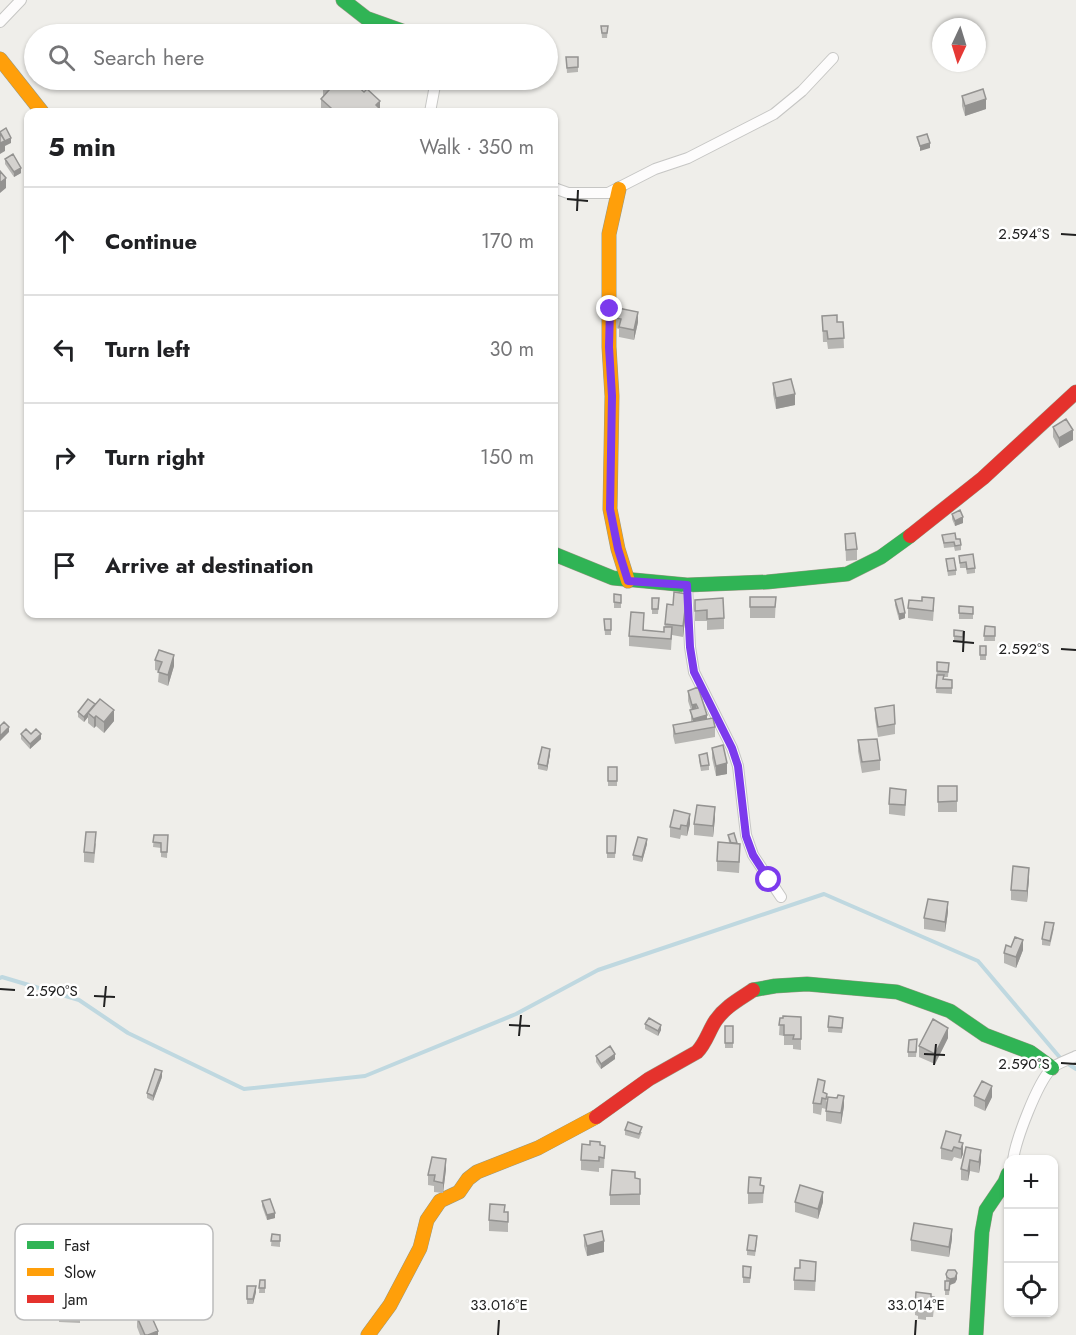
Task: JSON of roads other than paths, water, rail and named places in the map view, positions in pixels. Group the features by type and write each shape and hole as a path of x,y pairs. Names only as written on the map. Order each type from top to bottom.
{"street":[{"path":"0,22 21,0"},
{"path":"344,0 365,19 380,24"},
{"path":"558,189 568,193 608,193 656,169 688,158 774,114 802,91 833,58"},
{"path":"0,59 24,89"},
{"path":"25,90 39,108"},
{"path":"431,108 434,90"},
{"path":"619,189 609,234 609,347 612,396 610,509 618,549 628,581"},
{"path":"558,556 600,574 628,581 687,585 800,579 832,576 858,570 910,536 983,478 1076,392"},
{"path":"687,585 690,647 694,672 732,748 738,766 746,836 753,855 781,897"},
{"path":"368,1335 390,1305 420,1248 427,1220 434,1206 459,1192 468,1179 477,1172 538,1148 590,1121 649,1079 697,1052 703,1046 716,1020 732,1003 754,990 807,984 897,992 950,1011 985,1035 1030,1052 1052,1068"},
{"path":"1014,1155 1016,1142 1038,1092 1052,1068 1076,1056"},
{"path":"976,1335 982,1233 986,1210 1004,1183"}],"waterway":[{"path":"0,978 79,1000 128,1033 244,1089 365,1076 516,1014 598,970 824,894 978,961 1062,1060 1076,1069"}]}
